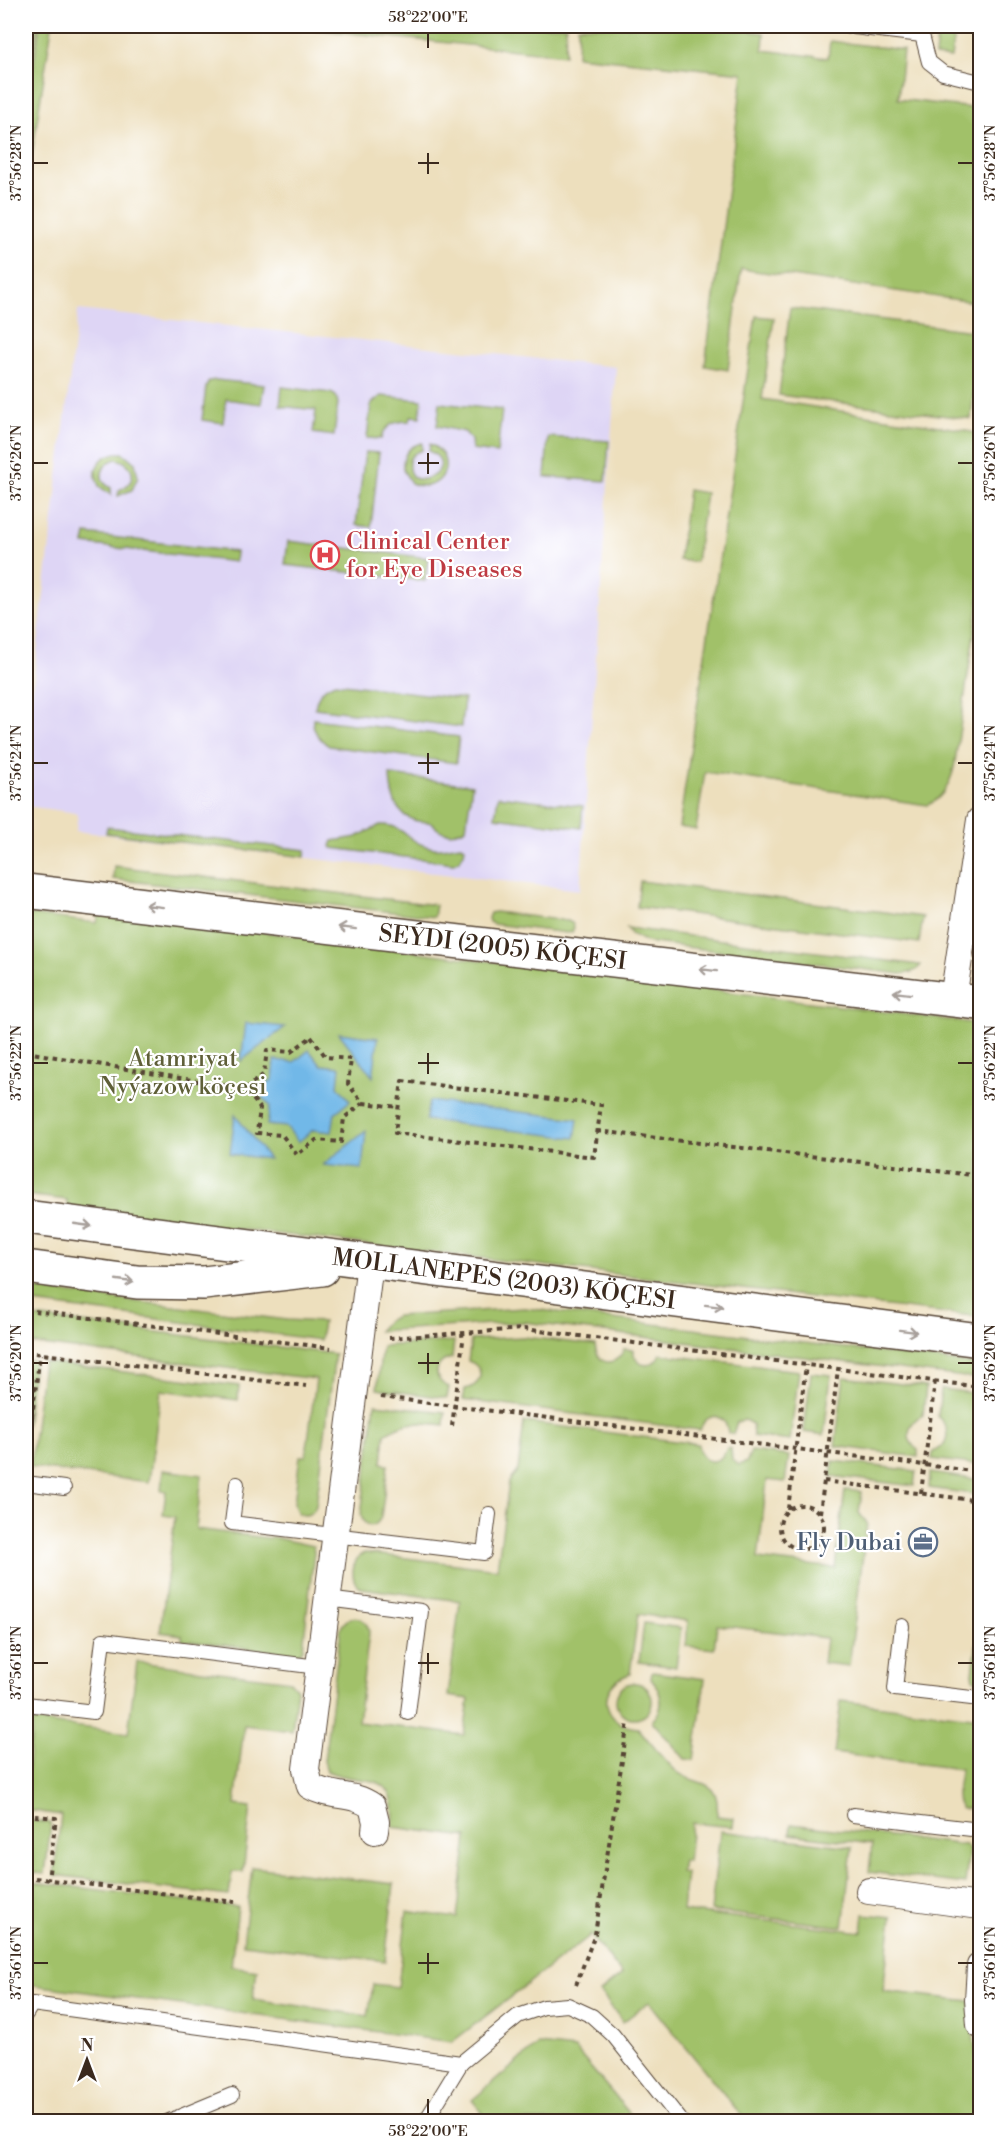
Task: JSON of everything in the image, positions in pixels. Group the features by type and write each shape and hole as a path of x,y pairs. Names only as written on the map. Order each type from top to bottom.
{"street":[{"path":"967,1001 981,820"},
{"name":"SEÝDI (2005) KÖÇESI","path":"26,891 967,1001"},
{"name":"MOLLANEPES (2003) KÖÇESI","path":"26,1217 981,1340"},
{"path":"26,1267 137,1282 204,1283 370,1263 306,1777 310,1786 326,1794 356,1797 372,1806 375,1814 375,1831"},
{"path":"869,1891 981,1906"},
{"path":"981,1966 978,2000 981,2025"}],"lane":[{"path":"845,26 923,30 930,62 943,73 981,82"},
{"path":"26,1483 64,1488"},
{"path":"237,1484 232,1522 335,1536 484,1553 489,1514"},
{"path":"327,1599 421,1611 408,1713"},
{"path":"902,1626 895,1689 981,1699"},
{"path":"26,1704 94,1712 103,1640 318,1667"},
{"path":"853,1815 981,1830"},
{"path":"26,2014 32,2004 461,2063"},
{"path":"425,2121 461,2063 519,2016 544,2007 568,2005 592,2016 613,2035 682,2121"},
{"path":"167,2121 232,2095"}],"path":[{"path":"245,1089 264,1074 267,1050 291,1052 311,1037 326,1057 351,1059 348,1084 363,1103"},
{"path":"26,1052 245,1089 260,1108 257,1133 282,1135 297,1155 316,1140 341,1142 344,1118 363,1103 399,1107"},
{"path":"402,1081 601,1105 594,1157 395,1133 399,1107 402,1081"},
{"path":"597,1131 981,1176"},
{"path":"26,1310 333,1348 382,1339 524,1329 981,1387"},
{"path":"452,1426 462,1334"},
{"path":"26,1352 306,1386"},
{"path":"26,1466 39,1354"},
{"path":"788,1509 806,1365"},
{"path":"820,1513 838,1369"},
{"path":"921,1493 935,1381"},
{"path":"377,1396 981,1472"},
{"path":"824,1481 981,1501"},
{"path":"799,1504 811,1506 820,1513 825,1524 823,1535 816,1545 805,1549 794,1547 784,1540 779,1530 781,1518 788,1509 799,1504"},
{"path":"568,2005 595,1934 628,1722"},
{"path":"26,1815 56,1818 48,1880"},
{"path":"26,1877 235,1902"}],"shaded area":[{"name":"Clinical Center for Eye Diseases","path":"78,310 616,367 580,890 76,831 78,813 26,806 26,744"}],"green space":[{"path":"26,26 38,26 26,96"},
{"path":"40,26 52,26 26,192 26,111"},
{"path":"282,26 566,26 565,55"},
{"path":"578,26 707,26 764,33 763,50 828,58 830,41 903,50 898,99 980,109 980,303 741,269 728,370 705,366 743,73 577,56"},
{"path":"938,26 955,26 951,58 935,56"},
{"path":"790,308 980,332 971,419 779,395"},
{"path":"756,316 774,318 762,399 965,430 980,435 980,594 954,768 945,790 927,805 705,772 696,830 679,827"},
{"path":"209,381 264,385 261,404 226,399 223,423 202,420 206,387"},
{"path":"282,387 331,393 336,396 338,403 334,436 313,433 316,410 280,406"},
{"path":"381,396 422,400 420,417 411,416 410,421 392,424 385,430 381,439 367,438 371,404"},
{"path":"440,403 502,410 497,453 472,450 471,440 465,432 437,426"},
{"path":"548,437 609,441 606,481 545,477"},
{"path":"26,443 34,444 26,515"},
{"path":"422,443 422,450 410,457 410,473 416,478 423,479 437,472 440,465 438,458 429,451 430,444 439,450 444,458 445,466 439,481 422,486 411,483 403,470 403,465 410,449"},
{"path":"365,452 379,453 371,527 356,525"},
{"path":"116,453 123,453 135,463 138,477 132,490 118,496 119,490 125,487 132,478 128,465 116,459 104,468 103,481 111,488 111,495 99,486 96,475 101,461"},
{"path":"688,490 706,493 696,562 679,560"},
{"path":"86,534 236,552 235,562 84,544"},
{"path":"288,541 428,558 425,581 285,565"},
{"path":"335,683 464,699 461,727 315,708 321,692"},
{"path":"313,719 459,737 456,763 329,746 317,734"},
{"path":"390,775 472,785 466,828 449,833 428,822 417,821 404,815 393,797"},
{"path":"498,796 583,806 581,828 495,817"},
{"path":"380,825 399,829 417,842 429,847 461,845 465,847 464,853 459,861 453,863 332,848 331,846 333,841 357,837"},
{"path":"107,827 306,850 305,857 106,833"},
{"path":"114,866 436,905 434,917 113,879"},
{"path":"640,881 923,917 919,943 637,907"},
{"name":"Atamriyat Nyýazow köçesi","path":"99,911 980,1024 980,1317 67,1209 67,1200 26,1195 26,914 97,923"},
{"path":"490,913 568,921 574,927 572,932 567,933 493,924 488,918"},
{"path":"627,928 921,965 915,971 901,974 646,942 631,934"},
{"path":"26,1288 287,1320 323,1322 320,1340 26,1302"},
{"path":"525,1308 980,1365 980,1379 524,1322 378,1331 396,1316"},
{"path":"26,1316 335,1354 316,1506 310,1513 304,1515 297,1512 294,1503 300,1456 306,1456 316,1379 26,1343"},
{"path":"523,1337 595,1345 599,1357 607,1362 616,1359 624,1349 633,1350 638,1360 645,1365 653,1363 660,1354 799,1371 790,1441 753,1436 752,1424 745,1420 737,1422 733,1434 728,1433 724,1421 716,1416 707,1419 700,1430 463,1400 465,1389 476,1384 480,1376 478,1367 468,1361 471,1340"},
{"path":"454,1341 452,1358 441,1363 437,1371 439,1380 449,1387 447,1398 377,1389 382,1346"},
{"path":"26,1360 34,1361 26,1426"},
{"path":"43,1362 239,1386 238,1400 161,1390 149,1482 30,1467"},
{"path":"811,1373 831,1375 824,1435 804,1432"},
{"path":"844,1377 926,1387 923,1415 914,1422 909,1431 911,1441 918,1450 918,1457 835,1446"},
{"path":"941,1389 980,1394 980,1465 932,1459 933,1452 943,1446 947,1436 945,1426 938,1417"},
{"path":"375,1404 445,1412 444,1425 413,1423 400,1426 385,1434 382,1463 388,1465 381,1517 376,1524 367,1525 361,1515"},
{"path":"524,1422 698,1444 702,1456 711,1461 720,1458 727,1448 731,1448 732,1460 739,1465 747,1462 751,1451 789,1456 785,1482 767,1480 758,1559 835,1568 845,1490 862,1492 859,1513 867,1523 849,1666 823,1663 826,1638 717,1625 714,1649 686,1646 688,1621 638,1614 630,1674 619,1679 611,1687 607,1695 607,1704 616,1720 626,1726 638,1728 675,1770 711,1788 717,1803 717,1816 734,1818 733,1827 692,1823 688,1861 683,1860 681,1872 686,1873 682,1911 862,1932 864,1914 892,1917 883,1991 970,2001 980,2074 980,2121 746,2121 649,2002 623,2022 600,1992 622,1974 591,1935 452,2042 26,1985 26,1881 238,1907 231,1966 257,1970 253,1999 368,2016 373,1984 398,1987 407,1911 457,1918 467,1837 393,1827 393,1807 390,1794 384,1787 376,1782 340,1776 327,1771 324,1761 341,1628 348,1619 352,1618 361,1619 368,1626 358,1722 464,1735 469,1699 448,1696 460,1601 361,1588 354,1580 353,1569 357,1559 365,1553 497,1569 509,1482 518,1470"},
{"path":"833,1461 916,1471 914,1486 831,1476"},
{"path":"163,1470 202,1475 196,1529 272,1537 313,1546 303,1648 300,1653 182,1640 182,1635 160,1632 175,1517 163,1515 166,1491 161,1490"},
{"path":"930,1473 980,1480 980,1495 929,1488"},
{"path":"980,1614 980,1683 974,1679 973,1674"},
{"path":"644,1623 681,1628 676,1667 639,1662"},
{"path":"137,1662 290,1681 297,1689 292,1731 244,1725 235,1805 251,1807 243,1872 232,1872 229,1896 54,1875 61,1815 26,1810 26,1782 33,1721 128,1733"},
{"path":"652,1672 705,1679 694,1760 685,1759 652,1721 659,1711 661,1700 658,1689 651,1679"},
{"path":"634,1683 646,1689 652,1701 646,1713 634,1719 622,1713 616,1701 622,1689"},
{"path":"841,1701 980,1718 980,1758 973,1808 962,1809 957,1801 960,1769 834,1753"},
{"path":"26,1820 51,1823 45,1874 26,1872"},
{"path":"791,1824 965,1845 969,1849 965,1884 869,1872 872,1844 790,1834"},
{"path":"720,1831 852,1847 843,1927 711,1911"},
{"path":"252,1867 394,1884 385,1961 243,1944"},
{"path":"538,2045 575,2049 636,2121 489,2121 472,2100"}],"water":[{"path":"246,1023 285,1027 241,1061"},
{"path":"339,1033 378,1038 373,1077"},
{"path":"309,1050 321,1065 340,1067 338,1086 350,1101 335,1113 332,1132 313,1130 298,1142 287,1127 267,1125 270,1106 258,1091 273,1079 275,1060 294,1062"},
{"path":"429,1101 578,1119 575,1138 426,1120"},
{"path":"235,1115 269,1159 230,1154"},
{"path":"366,1131 362,1169 323,1165"}],"place":[{"name":"Clinical Center for Eye Diseases","path":"325,555"},
{"name":"Fly Dubai","path":"923,1542"}]}
